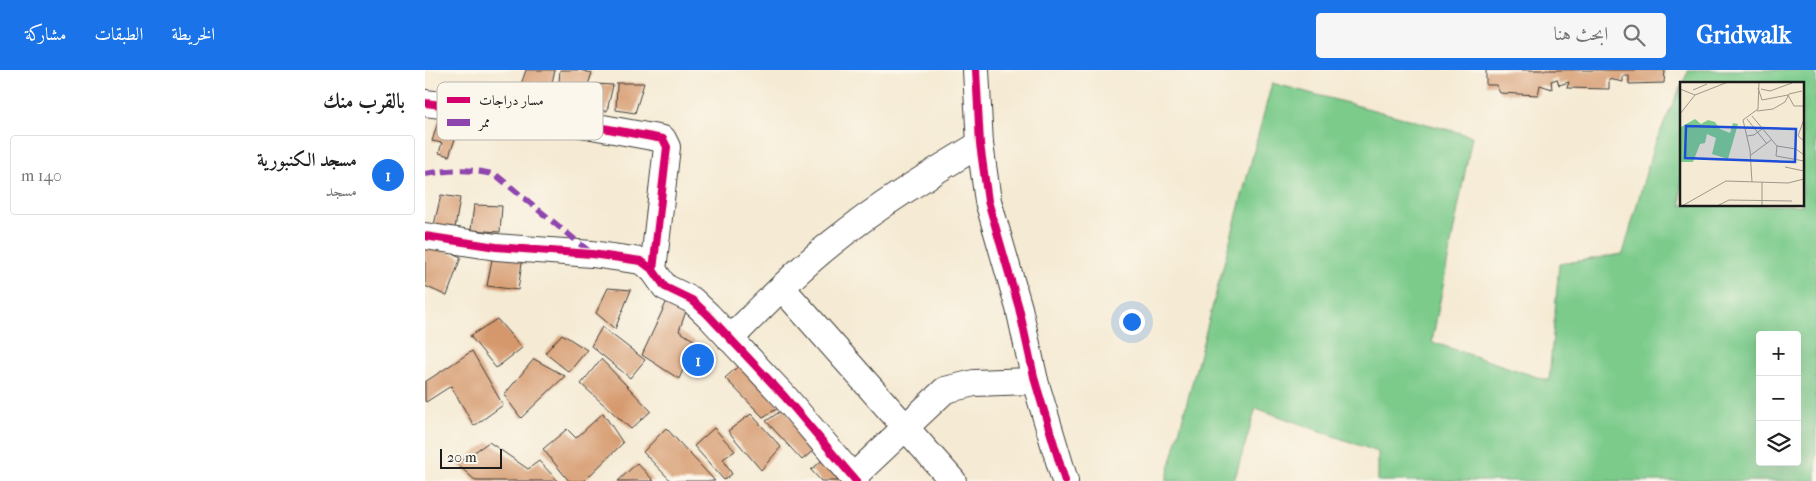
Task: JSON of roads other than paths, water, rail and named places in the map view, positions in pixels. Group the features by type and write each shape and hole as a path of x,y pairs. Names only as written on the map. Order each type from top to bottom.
{"street":[{"path":"976,70 980,144 988,201 1019,308 1035,381 1065,481"},
{"path":"603,128 663,139 667,147 653,270"},
{"path":"730,339 833,242 877,210 980,144"},
{"path":"425,236 496,247 641,261 653,270 665,287 696,304 784,396 854,479 945,390 974,383 1035,381"},
{"path":"782,288 953,481"}],"place":[{"name":"مسجد الكنبورية","path":"698,360"}]}
